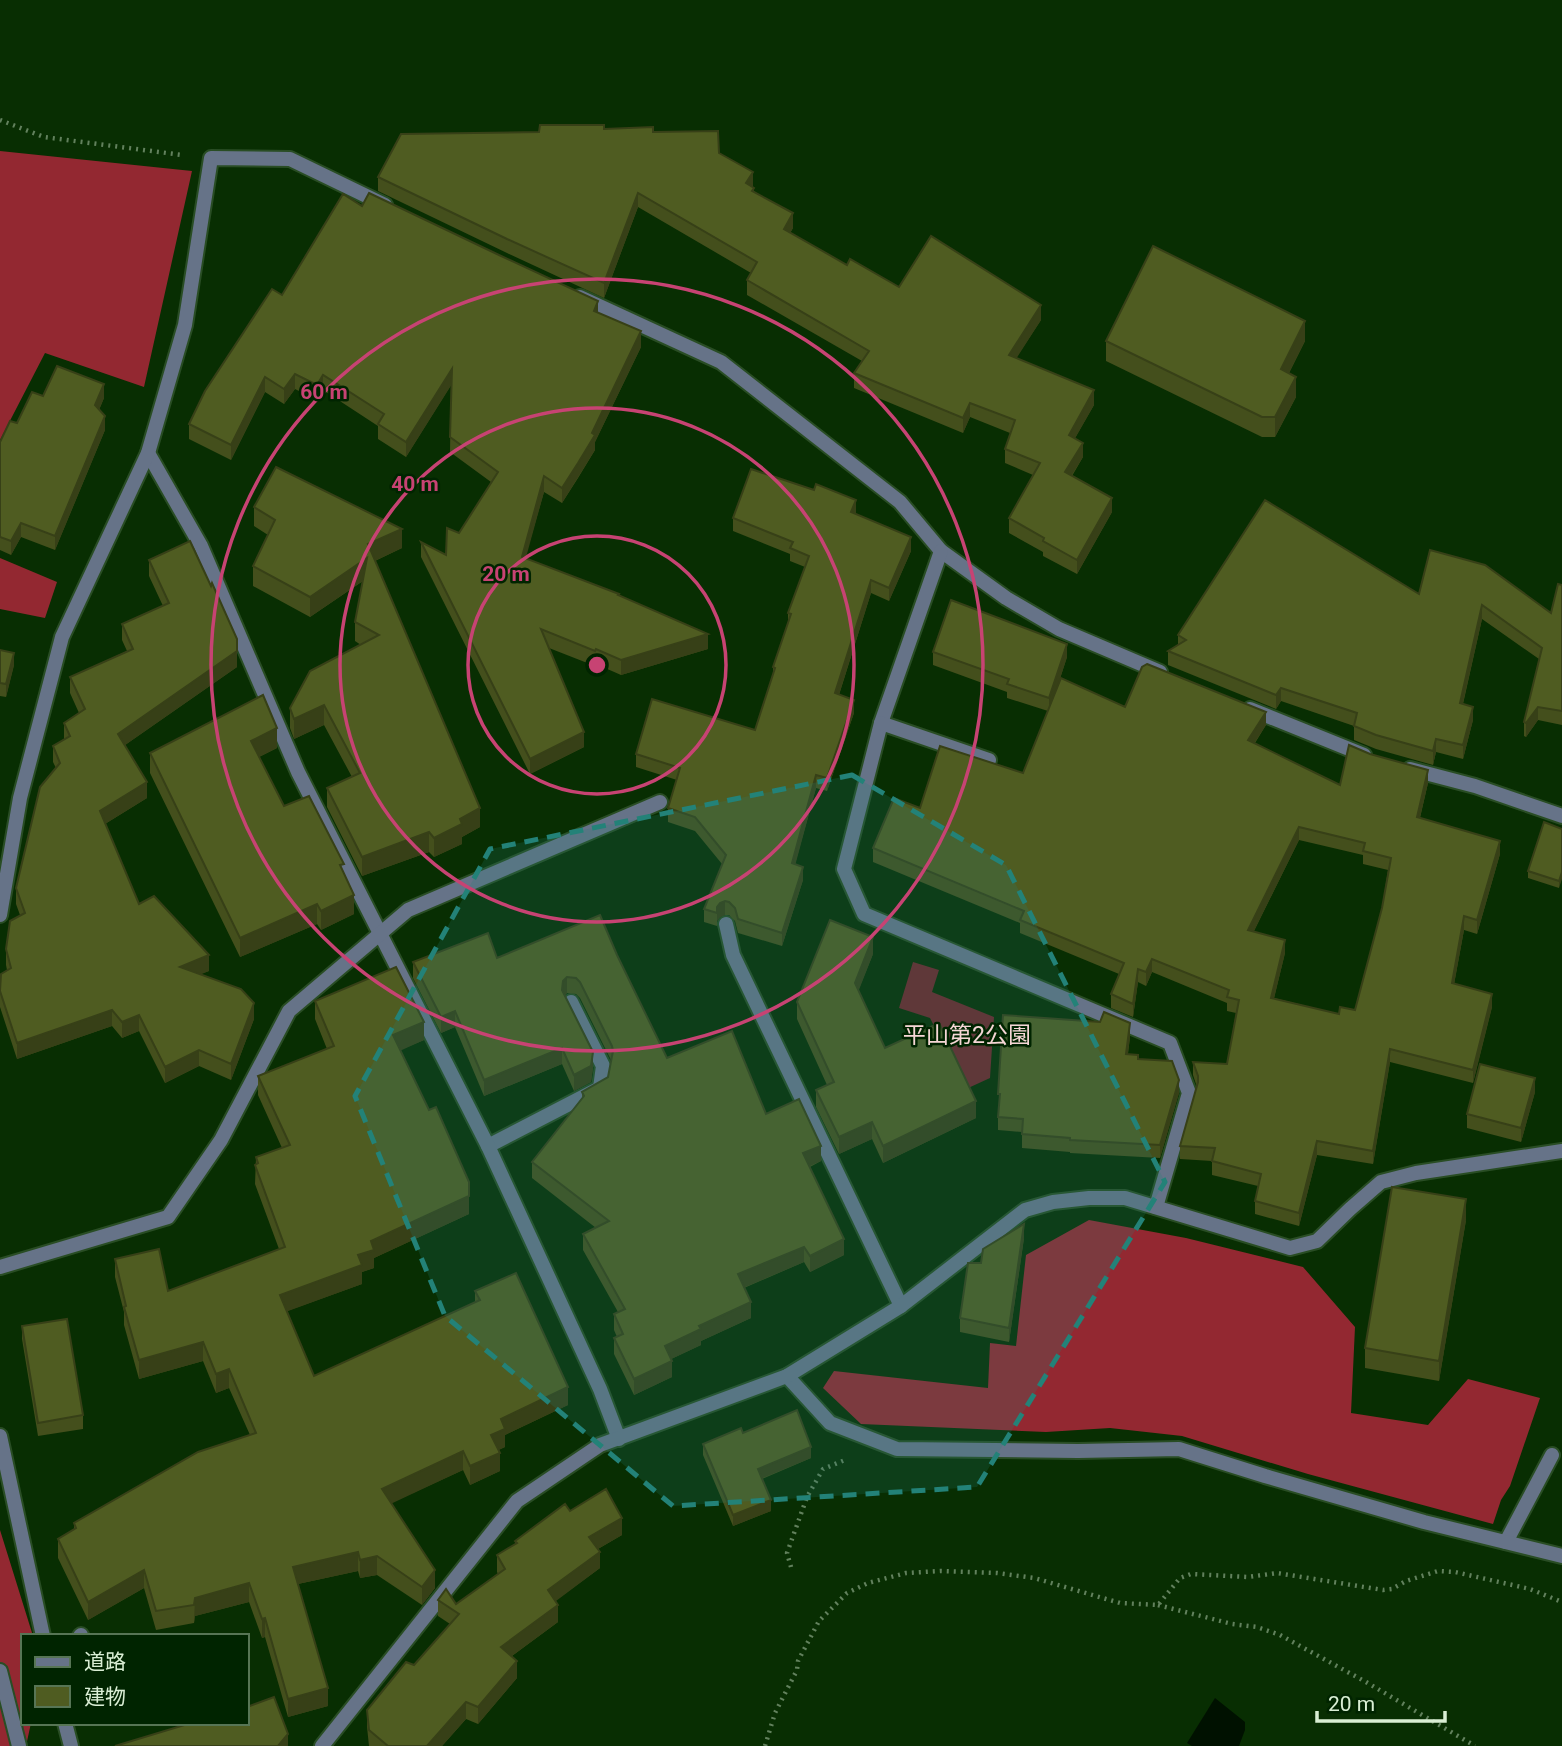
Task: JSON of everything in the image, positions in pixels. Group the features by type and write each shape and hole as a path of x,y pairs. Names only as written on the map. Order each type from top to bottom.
{"street":[{"path":"0,915 20,798 62,637 148,453 185,324 211,158 290,159 395,209"},
{"path":"564,290 721,362 900,502 941,551 1006,598 1059,629 1175,678"},
{"path":"148,453 201,546 298,772 488,1146 600,1389 619,1439"},
{"path":"941,551 881,723 844,869 864,914 1170,1043 1189,1093 1156,1207"},
{"path":"1237,703 1373,758"},
{"path":"881,723 989,760"},
{"path":"1397,765 1475,786 1562,816"},
{"path":"0,1267 168,1217 221,1140 289,1011 408,910 660,802"},
{"path":"726,924 733,955 901,1306"},
{"path":"488,1146 600,1088 603,1066 571,1002"},
{"path":"322,1746 517,1501 600,1445 787,1376 901,1306 1025,1210 1053,1202 1125,1198 1290,1248 1317,1241 1381,1182 1416,1173 1562,1151"},
{"path":"787,1376 830,1423 897,1449 1179,1449 1411,1518 1562,1556"},
{"path":"0,1436 43,1634"},
{"path":"1506,1542 1552,1455"},
{"path":"0,1671 19,1746"},
{"path":"66,1725 71,1746"}],"path":[{"path":"0,120 44,137 211,158"},
{"path":"791,1567 787,1553 807,1497 823,1469 851,1458 897,1449"},
{"path":"765,1746 775,1713 819,1621 847,1593 868,1583 906,1573 942,1571 997,1573 1034,1578 1120,1603 1158,1605 1232,1624 1257,1627 1280,1635 1475,1746"},
{"path":"1158,1605 1180,1578 1191,1574 1248,1577 1278,1573 1383,1590 1437,1571 1455,1572 1530,1589 1562,1602"}],"highlighted area":[{"path":"852,775 1006,865 1165,1182 977,1487 673,1506 445,1316 355,1096 490,849"}],"green space":[{"name":"平山第2公園","path":"913,962 939,970 932,992 994,1017 990,1078 966,1089 930,1018 899,1008"}],"shaded area":[{"path":"0,151 192,171 144,387 45,353 0,440"},
{"path":"0,558 57,582 45,618 0,609"},
{"path":"1089,1220 1186,1238 1303,1267 1355,1327 1351,1413 1428,1425 1468,1379 1540,1398 1510,1486 1501,1500 1493,1524 1308,1474 1182,1436 1110,1428 1046,1432 861,1424 823,1388 834,1371 988,1388 990,1343 1016,1346 1026,1255"},
{"path":"0,1530 32,1634 21,1634 21,1725 31,1725 26,1746 0,1746"},
{"path":"1215,1698 1245,1722 1239,1746 1192,1746 1187,1743"}],"building":[{"path":"540,125 604,125 604,129 653,127 653,132 718,131 719,153 753,172 746,183 754,188 752,191 793,213 784,229 847,265 850,259 899,287 931,236 1041,305 1009,355 1094,390 1069,435 1083,443 1065,472 1112,498 1077,560 1009,518 1040,463 1005,449 1015,420 970,403 963,418 854,373 869,351 747,280 757,262 638,193 604,283 378,177 401,134 539,132"},
{"path":"369,193 598,301 594,311 641,331 592,433 595,435 562,488 544,476 522,557 619,594 708,634 621,660 541,629 584,732 530,759 421,542 446,555 447,528 459,533 498,472 450,437 452,369 406,442 378,424 384,414 323,375 317,385 295,374 284,389 265,377 231,445 189,424 205,391 272,289 282,295 343,194 362,206"},
{"path":"1153,246 1305,321 1281,369 1296,377 1275,417 1262,417 1106,341"},
{"path":"57,366 104,384 95,405 105,416 55,536 21,523 11,541 0,537 0,442 10,421 17,423 32,392 43,396"},
{"path":"276,467 402,529 368,544 480,808 460,819 462,824 434,838 429,832 362,857 327,788 360,773 324,705 294,719 290,708 310,671 379,635 355,622 367,558 310,597 253,566 275,520 254,507"},
{"path":"751,469 814,490 816,484 856,500 851,512 911,537 889,588 871,580 835,693 854,700 827,778 816,775 792,863 803,867 782,933 738,919 735,908 729,902 720,903 717,913 704,909 726,855 695,817 668,808 680,768 636,754 652,699 755,730 791,614 788,613 809,556 790,548 793,542 733,518"},
{"path":"1265,500 1419,594 1430,550 1485,565 1551,613 1558,584 1562,585 1562,711 1538,707 1526,723 1524,722 1542,648 1482,605 1460,703 1473,707 1463,745 1436,739 1433,751 1354,726 1357,713 1281,688 1276,695 1168,651 1186,640 1178,635"},
{"path":"190,541 237,639 237,651 118,734 147,782 100,811 139,904 154,896 209,955 180,967 241,989 254,1003 231,1064 199,1050 165,1067 139,1015 122,1022 112,1010 17,1043 0,991 1,974 11,968 6,949 10,921 25,913 16,888 40,787 60,763 53,746 70,736 64,723 85,709 70,677 133,649 122,624 169,603 149,560"},
{"path":"951,600 1067,644 1049,698 1007,684 1009,679 933,652"},
{"path":"0,650 14,653 6,684 0,683"},
{"path":"1147,664 1266,712 1248,740 1340,785 1349,745 1370,754 1428,770 1417,817 1500,841 1477,920 1464,916 1452,983 1492,994 1473,1070 1390,1049 1373,1151 1317,1141 1299,1213 1255,1201 1261,1174 1212,1161 1215,1148 1180,1146 1198,1082 1193,1062 1227,1064 1239,1000 1227,997 1229,990 1152,959 1146,972 1138,969 1133,1004 1111,994 1124,963 1020,920 1024,911 873,848 894,798 920,808 940,746 1023,773 1061,678 1125,707 1142,667","holes":["1299,827 1365,843 1363,851 1391,858 1382,908 1355,1010 1340,1007 1339,1014 1271,998 1285,940 1248,930"]},
{"path":"263,695 277,728 251,741 284,806 309,796 344,864 340,865 354,895 321,911 317,904 240,938 150,753"},
{"path":"1544,822 1562,829 1562,872 1559,881 1528,871"},
{"path":"600,915 667,1058 732,1031 766,1114 799,1099 821,1146 803,1153 844,1239 810,1256 804,1247 738,1274 751,1302 699,1326 701,1329 665,1346 672,1361 634,1379 614,1338 623,1334 614,1314 625,1309 583,1234 609,1221 532,1162 584,1096 582,1092 608,1077 612,1046 580,982 576,978 567,977 563,981 562,990 593,1052 591,1066 574,1075 562,1048 484,1080 455,1011 441,1017 413,962 488,933 497,958"},
{"path":"830,920 873,937 855,983 885,1048 939,1023 976,1101 883,1146 872,1122 839,1137 816,1090 834,1082 797,1002"},
{"path":"396,967 424,1022 393,1035 429,1110 436,1107 469,1182 469,1196 371,1241 374,1250 358,1255 362,1265 280,1295 314,1376 480,1300 475,1291 516,1273 568,1387 501,1419 505,1429 491,1435 500,1453 470,1466 463,1451 382,1489 435,1570 422,1587 377,1556 360,1560 358,1552 293,1567 328,1688 288,1699 265,1618 262,1619 249,1583 195,1598 194,1605 156,1611 144,1570 88,1602 58,1539 76,1528 74,1523 198,1452 256,1433 229,1369 216,1374 203,1342 139,1360 124,1307 126,1306 115,1259 159,1249 168,1291 285,1247 255,1165 258,1163 256,1157 290,1145 258,1076 334,1046 315,1001"},
{"path":"1104,1012 1130,1023 1126,1054 1138,1055 1138,1059 1172,1061 1179,1080 1160,1145 1070,1140 1022,1134 1023,1119 998,1117 1003,1015 1100,1022"},
{"path":"1480,1064 1535,1078 1521,1128 1467,1114"},
{"path":"1392,1187 1466,1199 1439,1361 1365,1348"},
{"path":"1024,1224 1009,1328 960,1318 968,1263 981,1263 983,1249"},
{"path":"67,1319 83,1415 38,1423 22,1326"},
{"path":"797,1410 811,1447 758,1469 771,1500 733,1515 703,1444 741,1428 743,1433"},
{"path":"606,1489 622,1518 589,1537 600,1552 548,1590 558,1605 501,1647 517,1661 478,1707 466,1702 427,1746 388,1746 369,1730 367,1710 406,1662 414,1665 459,1614 438,1600 446,1589 456,1604 505,1569 497,1555 517,1543 515,1541 565,1504 570,1511"},
{"path":"274,1697 288,1734 278,1746 115,1746 184,1725 248,1725 248,1707"}]}
